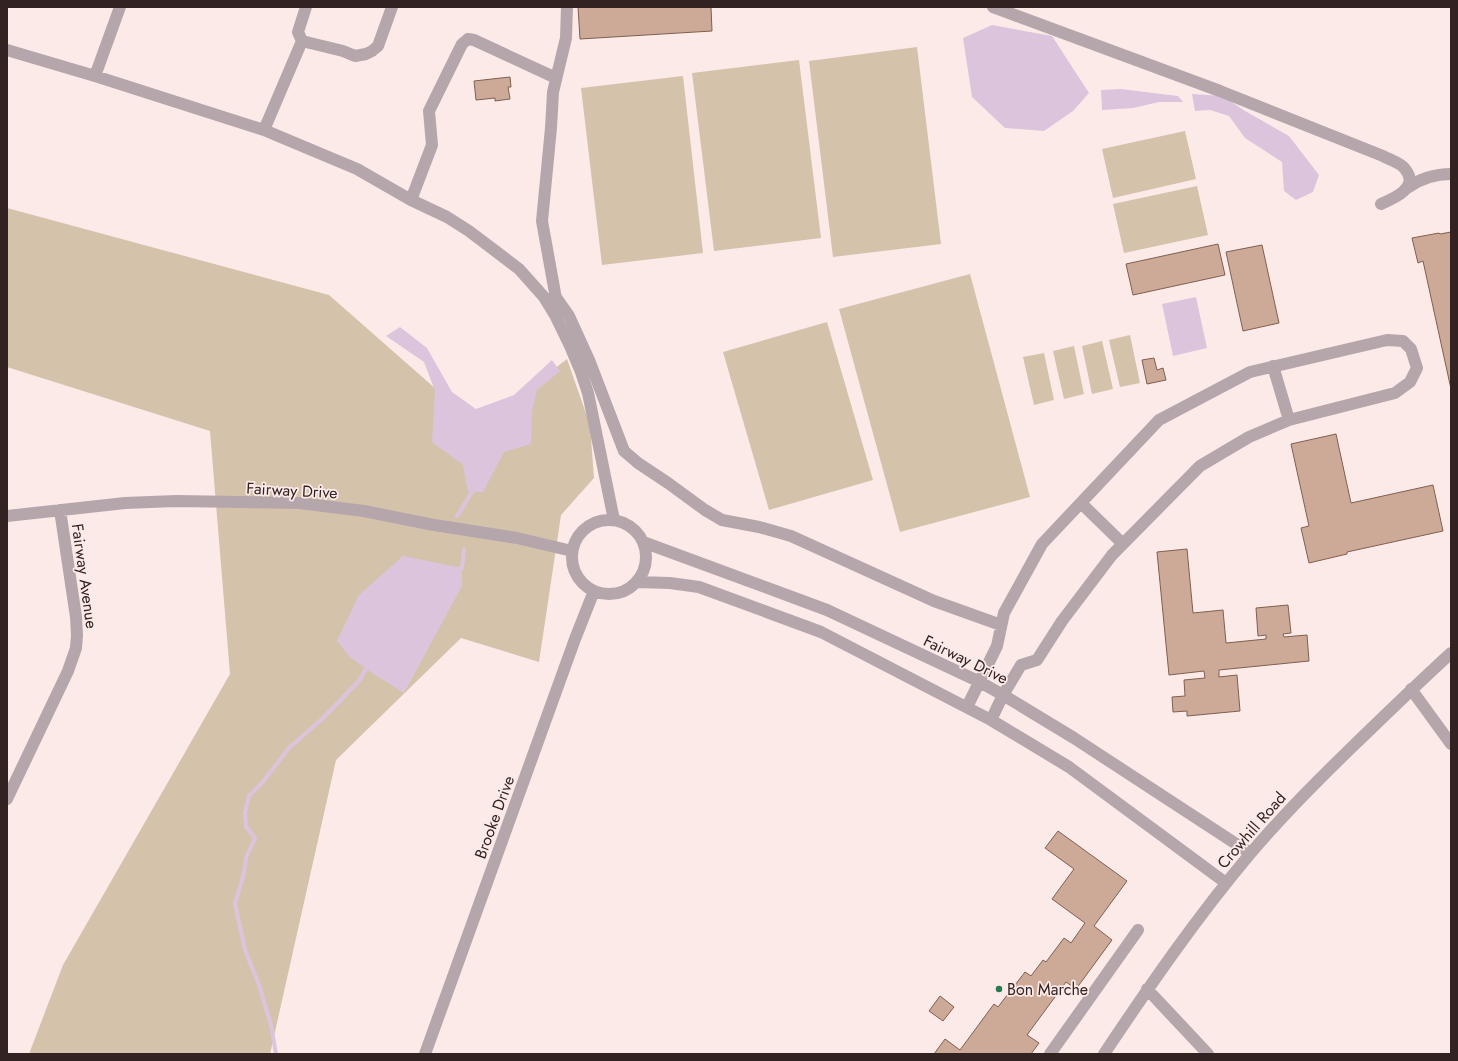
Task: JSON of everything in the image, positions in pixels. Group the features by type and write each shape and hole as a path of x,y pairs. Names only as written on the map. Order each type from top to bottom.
{"street":[{"path":"95,76 120,7"},
{"path":"306,7 298,32 302,40 343,51 355,56 366,54 378,46 392,7"},
{"path":"561,326 542,221 554,92 566,38 566,7"},
{"path":"993,7 1220,91 1383,156 1405,168 1409,175 1410,182 1408,188"},
{"path":"412,200 432,145 429,111 462,44 468,39 474,40 556,78"},
{"path":"264,130 302,40"},
{"path":"7,50 95,76 264,130 357,169 412,200 447,217 469,231 519,269 544,297 556,315 581,372 588,393 614,520"},
{"path":"1381,204 1396,198 1422,179 1437,175 1451,174"},
{"path":"555,296 569,316 589,360 624,451 638,463 705,510 722,520 759,527 791,536 934,601 1002,625"},
{"path":"967,707 997,646 1004,613 1042,544 1159,420 1250,372 1387,340 1403,341 1411,349 1417,368 1410,382 1395,393 1289,420 1249,437 1200,466 1112,555 1067,615 1037,660 1021,665 1003,694 991,720"},
{"path":"1273,366 1289,420"},
{"name":"Fairway Drive","path":"7,516 125,503 176,501 299,503 364,511 517,538 572,551"},
{"path":"1081,503 1123,544"},
{"name":"Fairway Avenue","path":"7,799 68,671 76,648 76,617 60,510"},
{"path":"614,520 624,522 639,534 646,553 646,564 642,574 636,582 627,589 607,594 594,591 577,576 572,564 572,551 575,542 587,527 596,522 614,520"},
{"name":"Fairway Drive","path":"643,542 827,610 980,682 1003,694 1074,738 1250,853"},
{"path":"636,582 670,583 699,587 821,632 991,720 1069,767 1226,883"},
{"name":"Brooke Drive","path":"426,1054 572,646 594,591"},
{"name":"Crowhill Road","path":"1104,1054 1147,989 1250,853 1290,808 1411,689 1451,653"},
{"path":"1411,689 1451,744"},
{"path":"1050,1054 1138,930"},
{"path":"1147,989 1208,1054"}],"shaded area":[{"path":"992,25 1052,36 1089,93 1073,111 1044,131 1005,128 972,97 963,38"},
{"path":"917,47 941,244 833,257 809,61"},
{"path":"799,60 821,238 714,251 692,73"},
{"path":"683,76 703,253 602,265 581,88"},
{"path":"1121,89 1178,96 1183,102 1159,102 1133,108 1102,110 1101,90"},
{"path":"1192,94 1223,96 1245,111 1289,136 1319,175 1313,192 1296,200 1284,191 1282,162 1245,138 1229,116 1210,110 1195,111"},
{"path":"1185,131 1196,179 1113,198 1102,149"},
{"path":"1197,186 1208,235 1124,253 1113,204"},
{"path":"7,208 329,295 461,411 498,413 567,359 590,425 594,478 561,515 539,662 461,638 336,760 270,1054 29,1054 63,965 230,674 210,431 7,367"},
{"path":"970,274 1030,497 900,532 839,309"},
{"path":"1196,297 1207,348 1173,356 1162,304"},
{"path":"827,322 873,480 769,510 723,352"},
{"path":"400,327 427,348 452,392 476,409 514,395 552,360 560,371 537,390 532,411 531,444 504,452 483,492 468,492 463,465 432,442 435,391 424,362 386,336"},
{"path":"1130,335 1140,383 1120,387 1109,340"},
{"path":"1102,341 1113,389 1092,394 1082,346"},
{"path":"1074,346 1084,394 1064,399 1053,351"},
{"path":"1044,353 1054,400 1034,405 1023,357"},
{"path":"403,556 462,568 462,586 404,693 350,657 337,641 359,595"}],"building":[{"path":"578,7 711,7 712,31 580,39"},
{"path":"510,77 511,87 508,87 510,99 495,101 495,98 476,100 474,81"},
{"path":"1451,232 1451,389 1423,261 1418,263 1412,238"},
{"path":"1218,244 1225,275 1133,295 1126,264"},
{"path":"1262,245 1279,323 1243,331 1226,252"},
{"path":"1154,358 1157,370 1163,368 1166,380 1147,384 1142,360"},
{"path":"1336,434 1351,503 1433,485 1443,531 1347,552 1347,554 1309,563 1301,528 1309,526 1291,444"},
{"path":"1187,549 1193,613 1223,610 1226,643 1266,639 1266,635 1258,636 1256,608 1288,605 1291,633 1283,634 1284,637 1307,635 1309,661 1219,670 1219,677 1237,675 1240,711 1187,716 1187,711 1173,712 1172,697 1185,696 1184,680 1205,678 1204,671 1169,675 1157,552"},
{"path":"1058,831 1127,881 1094,926 1112,940 1076,989 1066,982 1027,1035 1039,1043 1031,1054 934,1054 945,1039 960,1050 994,1004 998,1007 1025,972 1031,976 1043,960 1046,962 1064,938 1071,943 1085,923 1052,899 1074,869 1045,848"},
{"path":"940,996 954,1007 943,1021 929,1011"}],"waterway":[{"path":"457,516 473,488"},
{"path":"458,569 462,568 464,550"},
{"path":"276,1054 271,1025 259,985 245,950 235,904 244,873 246,858 255,838 246,827 245,812 249,796 262,783 289,748 322,719 359,681 369,664"}],"place":[{"name":"Bon Marche","path":"999,989"}]}
